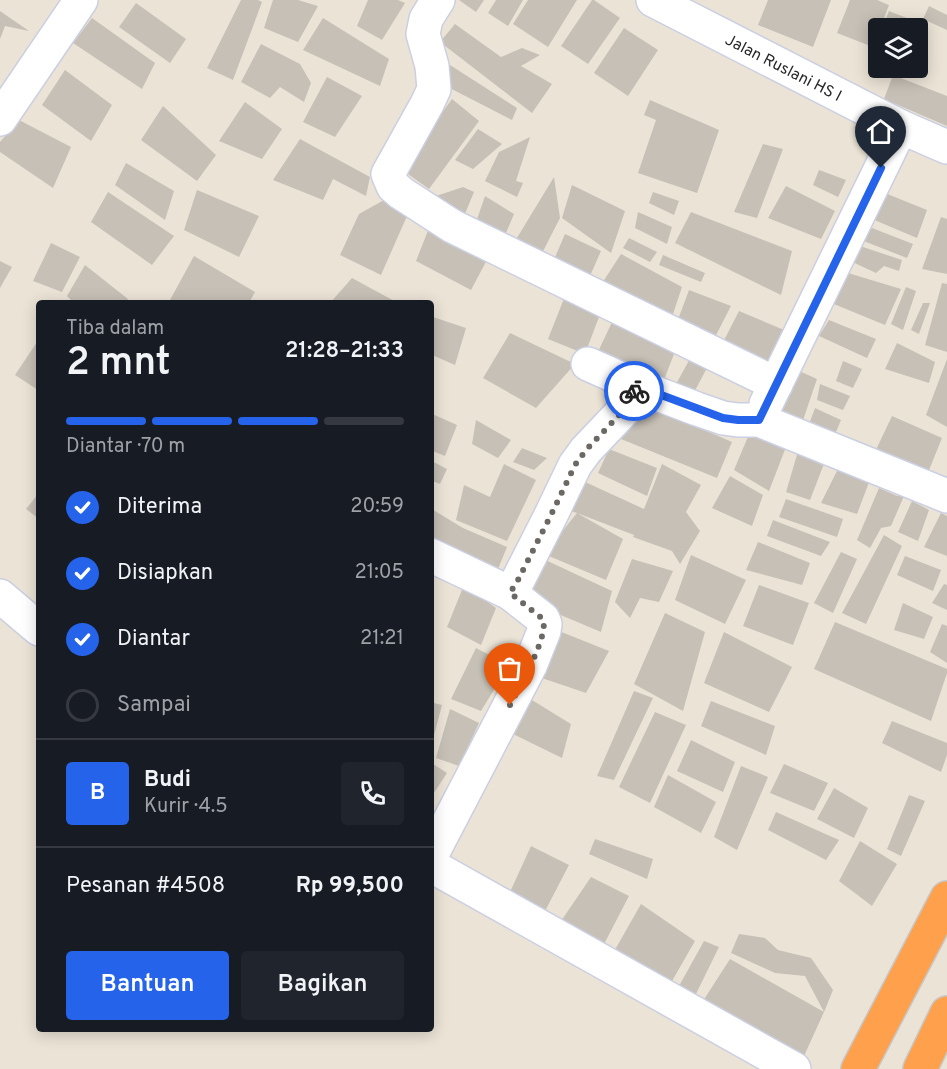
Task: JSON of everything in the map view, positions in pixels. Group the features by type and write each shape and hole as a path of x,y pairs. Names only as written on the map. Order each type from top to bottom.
{"highway":[{"path":"858,1069 947,898"},
{"path":"920,1069 947,1013"}],"street":[{"path":"0,119 81,0"},
{"path":"438,0 426,19 423,34 432,66 434,89 388,174 393,186 452,226 776,384"},
{"name":"Jalan Ruslani HS I","path":"653,0 901,127 947,147"},
{"path":"759,420 901,127"},
{"path":"588,364 637,386 723,418 759,420 947,496"},
{"path":"510,593 575,465 623,411 637,386"},
{"path":"434,557 510,593 543,619 545,624 530,666 434,850"},
{"path":"0,596 36,626"},
{"path":"434,867 794,1069"}],"building":[{"path":"241,0 262,2 233,80 207,68"},
{"path":"273,0 298,0 318,6 298,42 264,28"},
{"path":"368,0 398,0 405,3 382,40 357,26"},
{"path":"459,0 484,0 476,12"},
{"path":"496,0 523,0 508,26 488,13"},
{"path":"528,0 577,0 548,47 513,24"},
{"path":"592,0 620,18 588,64 561,46"},
{"path":"768,0 831,0 813,47 758,25"},
{"path":"850,0 877,0 889,5 884,18 868,18 868,45 837,33"},
{"path":"136,3 186,39 170,63 119,27"},
{"path":"929,6 947,15 947,30 928,21 928,18 923,18"},
{"path":"0,11 29,31 5,26 0,39"},
{"path":"889,11 907,18 886,18"},
{"path":"92,18 155,63 142,89 73,43"},
{"path":"323,18 389,59 380,86 303,50"},
{"path":"455,24 501,57 522,48 540,55 521,66 552,84 532,113 440,42"},
{"path":"624,28 658,50 628,96 594,73"},
{"path":"261,44 300,64 311,83 304,102 280,87 270,98 241,82"},
{"path":"450,65 517,108 512,120 442,84"},
{"path":"65,70 112,105 91,141 42,105"},
{"path":"327,77 362,96 335,137 303,122"},
{"path":"892,78 901,78 947,96 947,126 884,99"},
{"path":"452,99 479,121 429,189 401,169"},
{"path":"650,100 719,130 697,193 638,173 656,120 644,115"},
{"path":"245,102 282,129 262,159 219,141"},
{"path":"163,106 216,155 197,181 141,140"},
{"path":"19,120 71,147 53,188 0,152 0,142"},
{"path":"478,129 502,144 473,169 455,160"},
{"path":"530,137 516,181 523,183 517,197 485,181 499,152"},
{"path":"300,139 370,177 366,196 333,179 323,200 273,180"},
{"path":"763,144 783,149 757,218 734,212"},
{"path":"126,163 174,191 165,220 115,185"},
{"path":"819,170 846,180 838,197 813,185"},
{"path":"554,177 560,218 537,263 509,251"},
{"path":"572,185 625,211 611,253 562,218"},
{"path":"786,186 835,211 821,239 768,218"},
{"path":"463,187 474,192 460,226 424,200"},
{"path":"197,190 259,216 239,257 184,230"},
{"path":"880,191 927,210 917,238 872,219"},
{"path":"108,192 174,236 152,265 91,222"},
{"path":"653,192 679,201 674,215 649,203"},
{"path":"485,196 514,214 503,240 473,231"},
{"path":"384,200 411,207 381,275 340,255 359,214"},
{"path":"638,212 672,227 667,244 635,228"},
{"path":"691,212 792,251 781,295 675,243"},
{"path":"941,217 947,219 947,274 922,269"},
{"path":"429,228 488,258 471,290 416,261"},
{"path":"872,228 913,244 907,258 861,240"},
{"path":"565,234 601,251 586,285 550,269"},
{"path":"629,238 657,252 650,262 623,248"},
{"path":"51,243 80,257 62,292 33,281"},
{"path":"854,244 902,260 899,271 884,266 876,273 846,259"},
{"path":"621,254 682,287 669,326 597,291"},
{"path":"663,255 705,273 701,282 659,265"},
{"path":"194,256 255,292 251,300 170,300"},
{"path":"0,261 12,267 0,288"},
{"path":"85,265 128,299 71,300 67,296"},
{"path":"838,270 901,289 885,325 829,302"},
{"path":"352,278 392,300 333,300"},
{"path":"942,283 947,284 947,352 925,345"},
{"path":"906,287 916,291 903,330 891,324"},
{"path":"689,290 731,306 713,341 676,325"},
{"path":"565,296 602,309 585,354 548,339"},
{"path":"923,303 930,303 919,334 911,330"},
{"path":"739,311 784,330 764,368 719,350"},
{"path":"434,317 466,328 455,365 434,356"},
{"path":"614,318 676,349 660,390 595,358"},
{"path":"829,320 876,339 867,358 819,336"},
{"path":"510,333 575,364 536,408 483,378"},
{"path":"897,343 935,362 929,383 885,369"},
{"path":"36,344 36,389 15,375"},
{"path":"692,355 709,364 689,402 670,395"},
{"path":"947,359 947,427 926,415"},
{"path":"843,361 862,369 853,388 836,381"},
{"path":"788,366 817,379 801,426 771,415"},
{"path":"820,384 850,396 843,410 817,400"},
{"path":"639,402 732,442 717,478 621,439"},
{"path":"815,408 841,420 833,439 808,427"},
{"path":"434,415 457,425 445,456 434,452"},
{"path":"892,416 942,438 925,480 874,454"},
{"path":"476,420 511,440 498,458 472,444"},
{"path":"752,427 786,447 769,491 734,470"},
{"path":"522,448 547,458 534,470 513,462"},
{"path":"799,448 827,456 810,500 786,492"},
{"path":"609,449 657,468 647,496 598,473"},
{"path":"434,462 447,469 440,484 434,482"},
{"path":"504,464 536,480 507,541 456,520 464,485 490,497"},
{"path":"662,464 701,485 686,512 700,531 680,564 672,551 561,508 572,476 644,509"},
{"path":"840,465 871,477 857,514 821,503"},
{"path":"730,476 763,495 752,526 712,508"},
{"path":"879,488 897,496 904,496 891,526 881,528 870,548 857,540"},
{"path":"36,497 36,517 26,509"},
{"path":"786,499 843,519 837,537 779,517"},
{"path":"912,501 929,510 918,541 898,532"},
{"path":"434,510 463,528 507,547 496,574 434,552"},
{"path":"577,513 623,539 606,580 544,554"},
{"path":"941,513 947,516 947,556 924,547"},
{"path":"773,520 830,542 821,556 767,536"},
{"path":"884,535 902,546 866,624 842,613"},
{"path":"758,542 810,563 802,585 746,570"},
{"path":"841,552 857,559 833,613 814,603"},
{"path":"691,555 746,580 725,624 675,600"},
{"path":"905,556 941,570 933,591 897,575"},
{"path":"539,557 612,591 601,632 518,597"},
{"path":"632,559 673,571 659,602 640,598 630,618 615,602"},
{"path":"944,584 947,585 947,610 932,603"},
{"path":"464,585 496,608 481,645 447,627"},
{"path":"759,585 809,603 793,645 743,626"},
{"path":"903,603 933,617 924,639 894,630"},
{"path":"665,613 705,632 683,711 634,684"},
{"path":"835,622 947,669 931,721 814,669"},
{"path":"942,624 947,626 947,663 930,652"},
{"path":"554,629 609,651 586,693 536,676"},
{"path":"724,632 792,667 769,712 704,683"},
{"path":"476,648 509,665 481,711 451,699"},
{"path":"634,691 653,698 614,780 597,776"},
{"path":"527,697 571,724 562,758 513,734"},
{"path":"711,701 775,726 766,755 701,726"},
{"path":"434,703 442,705 434,735"},
{"path":"450,709 479,723 459,766 436,758"},
{"path":"655,712 686,725 650,803 619,787"},
{"path":"892,721 947,743 947,755 941,772 882,743"},
{"path":"691,740 735,762 723,792 677,771"},
{"path":"784,764 828,783 814,811 770,793"},
{"path":"434,765 447,773 434,793"},
{"path":"741,766 768,777 737,850 714,837"},
{"path":"668,775 716,802 701,833 654,807"},
{"path":"834,788 868,808 854,838 817,819"},
{"path":"909,795 925,801 901,856 887,849"},
{"path":"776,812 839,840 826,860 768,830"},
{"path":"595,839 653,859 647,879 589,854"},
{"path":"860,841 897,864 872,906 839,881"},
{"path":"531,846 569,865 544,913 510,892"},
{"path":"591,877 629,896 602,948 557,927"},
{"path":"641,904 695,941 672,981 612,955"},
{"path":"739,934 765,938 778,950 811,958 833,990 824,1012 805,976 775,973 731,953"},
{"path":"704,941 719,947 695,996 679,986"},
{"path":"730,959 824,1012 804,1056 701,1004"}],"way so far":[{"path":"510,705 538,648 545,624 537,613 510,593 575,465 623,411 634,391"}],"route":[{"path":"634,391 637,386 723,418 759,420 881,168"}]}
